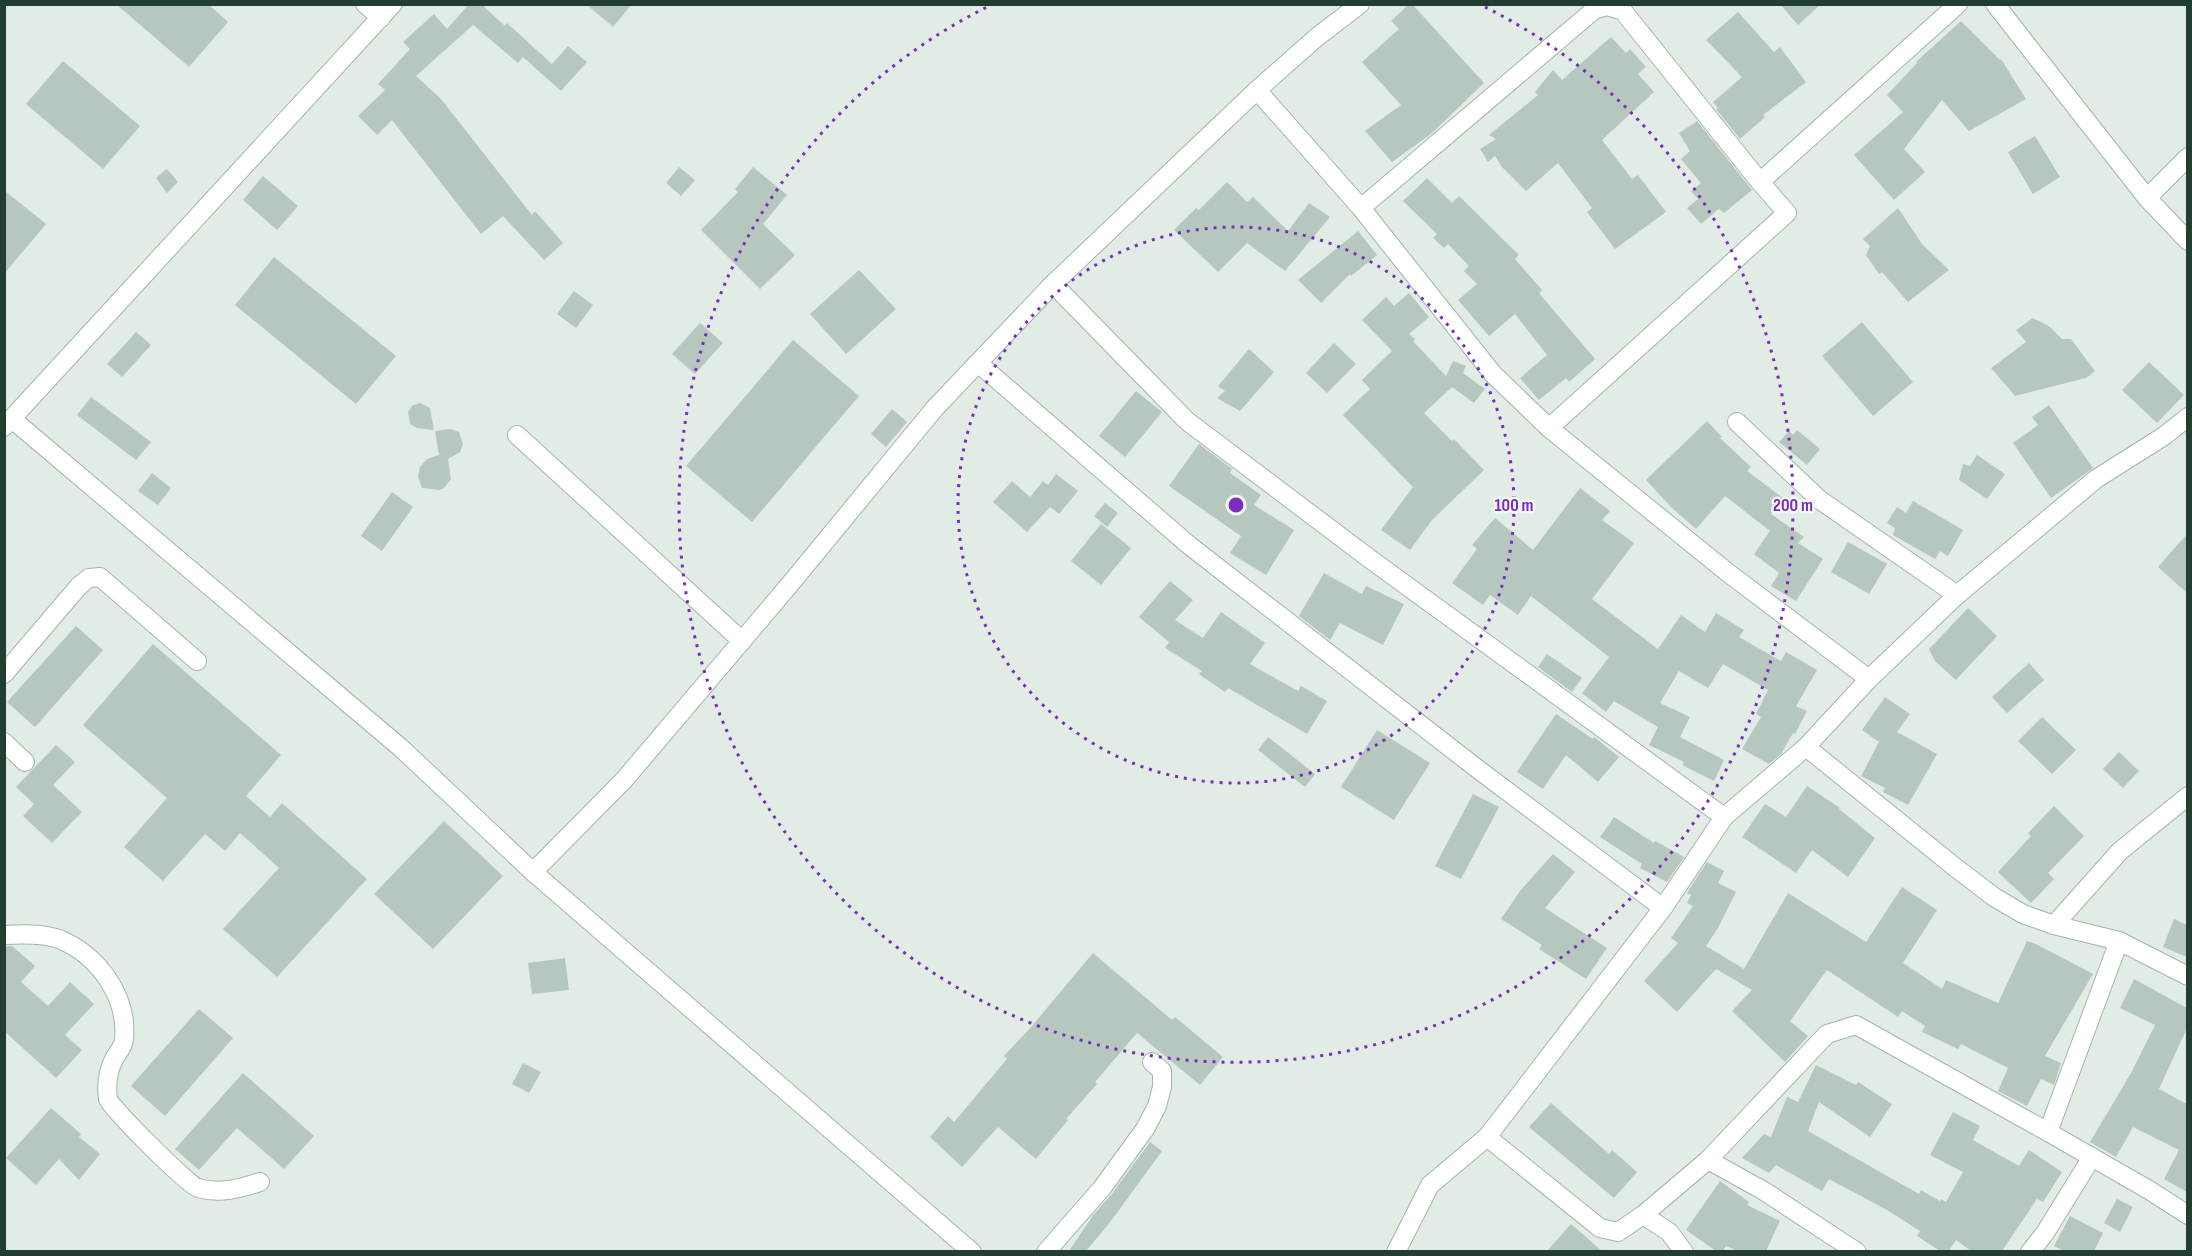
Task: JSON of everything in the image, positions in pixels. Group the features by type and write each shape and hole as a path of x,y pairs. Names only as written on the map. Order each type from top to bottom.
{"street":[{"path":"365,4 387,11 8,423 401,748 533,872 972,1251"},
{"path":"533,872 624,780 934,408 1053,284 1257,90 1317,37 1360,4"},
{"path":"1760,182 1958,4"},
{"path":"1995,4 2147,198 2187,241"},
{"path":"1362,208 1550,45 1594,10 1607,6 1623,11 1760,182 1788,213 1549,428"},
{"path":"1257,90 1362,208 1493,374 1549,428 1727,572 1869,680"},
{"path":"2147,198 2187,157"},
{"path":"1053,284 1187,421 1370,559 1724,817"},
{"path":"978,363 1190,546 1479,770 1663,908"},
{"path":"1396,1251 1430,1185 1487,1137 1663,908 1724,817 1806,747 1869,680 1957,595 2096,479 2164,436 2187,417"},
{"path":"1737,422 1820,500 1957,595"},
{"path":"517,435 742,641"},
{"path":"7,667 79,586 89,578 100,577 197,661"},
{"path":"4,742 25,762"},
{"path":"1806,747 1994,897 2023,914 2054,925 2119,941 2187,976"},
{"path":"2054,925 2121,851 2187,796"},
{"path":"4,935 25,934 58,939 99,966 116,994 125,1017 124,1042 113,1061 107,1081 108,1102 195,1188 218,1191 242,1188 260,1182"},
{"path":"2048,1132 2119,941"},
{"path":"1487,1137 1600,1227 1618,1232 1643,1215 1708,1160 1827,1034 1856,1025 2092,1157 2187,1215"},
{"path":"1046,1251 1102,1188 1145,1129 1162,1087 1162,1071 1152,1062"},
{"path":"2030,1251 2045,1233 2092,1157"},
{"path":"1708,1160 1764,1191 1857,1251"},
{"path":"1643,1215 1669,1232 1684,1251"}],"building":[{"path":"116,4 208,4 228,22 189,67"},
{"path":"469,4 481,4 505,26 507,23 552,64 568,46 587,62 561,91 523,57 518,63 473,25 416,76 441,99 532,215 535,211 563,243 544,260 503,216 481,234 392,120 377,135 358,116 385,90 378,84 410,49 403,42 434,14 447,29"},
{"path":"586,4 632,4 613,27"},
{"path":"1409,4 1412,4 1484,83 1431,134 1392,162 1365,131 1401,105 1362,62 1399,29 1391,21"},
{"path":"1780,4 1821,4 1798,25"},
{"path":"1738,12 1774,52 1780,47 1806,82 1763,115 1765,117 1740,139 1713,102 1742,77 1706,40"},
{"path":"1961,21 2001,59 2026,99 1969,131 1942,100 1904,149 1925,172 1894,200 1854,155 1903,112 1887,95 1916,62"},
{"path":"1611,37 1626,53 1630,49 1646,67 1638,74 1654,92 1602,140 1632,179 1638,175 1666,212 1615,249 1587,212 1592,208 1558,163 1526,191 1502,167 1495,156 1488,162 1480,149 1496,139 1489,135 1538,95 1535,92 1553,70 1562,80"},
{"path":"63,61 140,126 103,169 26,104"},
{"path":"1697,121 1752,190 1724,213 1719,209 1701,224 1687,208 1698,199 1691,191 1701,183 1681,159 1690,151 1679,133"},
{"path":"2035,136 2060,177 2033,194 2008,152"},
{"path":"679,167 695,180 681,196 666,183"},
{"path":"753,167 787,195 763,224 795,255 760,289 701,230 738,192 735,189"},
{"path":"167,169 178,182 167,193 156,178"},
{"path":"263,176 298,206 277,230 243,200"},
{"path":"1427,178 1452,203 1459,196 1519,255 1515,259 1542,290 1539,293 1595,359 1569,382 1566,378 1539,400 1520,378 1547,355 1515,314 1489,336 1458,300 1477,284 1464,271 1469,266 1448,244 1444,248 1433,238 1437,234 1403,201"},
{"path":"1227,182 1247,202 1253,197 1288,231 1309,203 1330,217 1285,271 1247,243 1218,272 1174,230 1196,208 1199,210"},
{"path":"4,190 46,224 4,274"},
{"path":"1898,208 1922,244 1949,270 1908,302 1882,272 1879,274 1866,255 1870,246 1863,239"},
{"path":"1358,231 1377,255 1351,276 1350,274 1321,303 1298,280"},
{"path":"274,257 396,356 356,404 235,305"},
{"path":"859,270 896,309 846,354 810,314"},
{"path":"574,291 593,305 576,328 557,314"},
{"path":"1409,293 1429,317 1409,334 1415,339 1413,341 1446,376 1453,361 1466,366 1463,373 1485,389 1474,403 1452,387 1424,413 1452,441 1454,439 1484,470 1432,520 1410,550 1381,530 1413,487 1343,415 1370,389 1362,380 1392,351 1362,320 1386,297 1394,306"},
{"path":"2033,318 2050,327 2062,339 2071,339 2095,371 2086,378 2015,396 1991,368 2026,342 2016,330"},
{"path":"1862,322 1913,382 1873,416 1822,356"},
{"path":"700,323 723,343 695,374 672,354"},
{"path":"136,332 151,345 122,377 107,364"},
{"path":"793,340 859,396 752,522 686,466"},
{"path":"1334,343 1356,364 1327,393 1306,373"},
{"path":"1249,349 1274,372 1240,411 1217,398 1225,391 1218,386"},
{"path":"2149,362 2184,395 2157,423 2122,390"},
{"path":"1136,391 1162,412 1125,457 1099,436"},
{"path":"91,397 151,442 136,460 77,415"},
{"path":"420,403 430,408 434,430 417,428 410,424 408,412 412,406"},
{"path":"2049,405 2093,468 2051,498 2013,443 2038,425 2032,417"},
{"path":"892,409 907,422 886,447 871,434"},
{"path":"1707,421 1722,437 1720,438 1751,467 1747,471 1783,498 1771,514 1804,537 1798,543 1823,559 1796,601 1771,586 1779,573 1754,554 1770,531 1725,496 1696,529 1646,480"},
{"path":"450,429 459,432 463,444 460,452 448,459 451,479 444,488 439,490 422,488 418,477 420,467 427,459 439,455 435,431"},
{"path":"1797,430 1820,449 1807,465 1779,442 1789,431 1793,435"},
{"path":"1199,444 1232,469 1230,473 1261,495 1254,505 1294,530 1266,575 1230,553 1241,536 1169,486"},
{"path":"1977,455 2005,474 1987,499 1959,480 1963,464 1970,466"},
{"path":"152,473 171,488 158,505 138,491"},
{"path":"1056,474 1078,491 1059,514 1050,507 1027,532 993,502 1012,481 1030,497 1043,481 1048,485"},
{"path":"1580,488 1610,511 1602,520 1634,543 1592,599 1658,649 1681,615 1705,632 1716,613 1744,630 1739,637 1781,661 1786,652 1817,670 1796,706 1807,711 1781,754 1769,764 1742,749 1761,717 1756,714 1768,690 1723,664 1708,688 1679,671 1660,703 1690,717 1680,737 1724,760 1714,781 1682,765 1684,762 1649,745 1658,727 1614,701 1606,712 1582,693 1609,657 1531,596 1518,615 1490,595 1483,605 1452,583 1477,549 1472,545 1495,518 1533,550"},
{"path":"392,492 413,507 382,551 361,536"},
{"path":"1913,501 1963,530 1948,556 1940,551 1935,559 1893,535 1895,528 1887,523 1897,507 1906,513"},
{"path":"1105,503 1118,513 1107,527 1094,516"},
{"path":"1101,524 1131,548 1101,585 1071,561"},
{"path":"2187,534 2187,593 2158,567"},
{"path":"1848,542 1887,564 1869,594 1831,572"},
{"path":"1324,573 1362,594 1366,586 1404,604 1383,645 1340,623 1330,640 1299,616"},
{"path":"1170,581 1193,600 1175,620 1203,638 1221,612 1265,643 1250,664 1298,691 1301,686 1327,701 1307,734 1228,688 1225,692 1199,674 1202,671 1165,648 1169,642 1139,617"},
{"path":"1968,608 1997,636 1956,680 1935,661 1929,649"},
{"path":"76,626 103,650 35,727 7,702"},
{"path":"153,644 281,755 246,796 270,817 282,803 367,879 277,977 223,929 279,868 240,833 225,851 205,834 163,881 124,847 167,798 83,725"},
{"path":"1547,654 1582,678 1572,692 1538,667"},
{"path":"2029,663 2044,680 2007,713 1992,697"},
{"path":"1885,697 1910,714 1897,732 1937,754 1908,805 1883,792 1885,788 1861,776 1879,742 1862,730"},
{"path":"1556,714 1593,739 1594,737 1619,757 1598,782 1566,755 1543,789 1517,772"},
{"path":"2042,717 2076,750 2052,774 2018,741"},
{"path":"1377,730 1430,763 1394,820 1341,787"},
{"path":"1268,737 1315,774 1305,787 1258,750"},
{"path":"56,745 75,762 53,785 82,812 52,843 23,816 34,804 16,787"},
{"path":"2119,752 2139,771 2123,788 2103,769"},
{"path":"1807,786 1840,808 1875,838 1848,877 1812,850 1796,873 1742,837 1765,804 1786,817"},
{"path":"1473,794 1499,807 1461,879 1435,866"},
{"path":"2054,806 2084,836 2048,873 2054,879 2031,903 1998,872 2031,836 2028,833"},
{"path":"1614,817 1654,843 1655,841 1684,857 1667,882 1640,868 1642,864 1600,837"},
{"path":"444,821 503,876 433,949 374,894"},
{"path":"1553,854 1575,872 1545,908 1607,948 1586,979 1539,949 1542,945 1501,919 1520,891"},
{"path":"1707,862 1724,871 1718,883 1736,892 1706,946 1744,969 1788,893 1866,942 1902,887 1937,910 1903,963 1942,989 1946,980 1998,1003 2027,941 2093,974 2045,1056 2061,1063 2054,1085 2041,1079 2027,1106 1998,1091 2008,1068 1961,1044 1958,1049 1922,1032 1925,1026 1902,1011 1898,1017 1827,970 1790,1021 1808,1036 1785,1062 1732,1011 1752,990 1716,969 1677,1012 1644,981 1678,943 1671,938 1693,906 1687,903 1691,895 1687,893"},
{"path":"2174,919 2187,925 2187,957 2163,947"},
{"path":"4,946 12,946 35,966 21,982 48,1006 70,982 94,1004 65,1035 82,1050 56,1078 4,1031"},
{"path":"1093,953 1172,1020 1175,1017 1223,1057 1200,1085 1137,1033 1095,1082 1097,1084 1066,1119 1068,1120 1036,1159 998,1127 962,1167 930,1137 948,1116 954,1122 1007,1059 1004,1056"},
{"path":"565,958 569,990 532,994 528,963"},
{"path":"2134,979 2187,1008 2187,1028 2159,1089 2187,1104 2187,1192 2164,1179 2179,1150 2133,1127 2116,1157 2090,1142 2131,1073 2155,1025 2120,1008"},
{"path":"199,1009 233,1038 165,1116 131,1086"},
{"path":"523,1063 541,1072 529,1093 512,1084"},
{"path":"1816,1065 1856,1085 1858,1082 1892,1104 1870,1137 1819,1102 1808,1131 1919,1194 1921,1190 1946,1202 1963,1172 1930,1155 1953,1112 1980,1126 1973,1140 2019,1166 2029,1150 2062,1172 2043,1202 2037,1199 2002,1251 1971,1251 1956,1240 1949,1251 1940,1251 1917,1236 1920,1231 1887,1210 1829,1179 1822,1191 1776,1165 1769,1173 1742,1158 1764,1134 1771,1137 1787,1097 1798,1102"},
{"path":"243,1073 314,1136 284,1169 237,1128 199,1170 175,1149"},
{"path":"1551,1103 1609,1154 1612,1150 1637,1172 1614,1198 1529,1127"},
{"path":"51,1108 81,1134 79,1137 100,1154 79,1180 59,1159 36,1185 6,1158"},
{"path":"1150,1142 1162,1151 1111,1221 1086,1251 1069,1251 1094,1214"},
{"path":"1720,1181 1749,1202 1747,1205 1780,1221 1766,1251 1737,1251 1726,1246 1723,1251 1716,1251 1686,1230"},
{"path":"2117,1199 2133,1207 2120,1232 2104,1223"},
{"path":"2070,1216 2103,1233 2094,1251 2064,1251 2054,1246"},
{"path":"1571,1224 1602,1251 1547,1251"}]}
